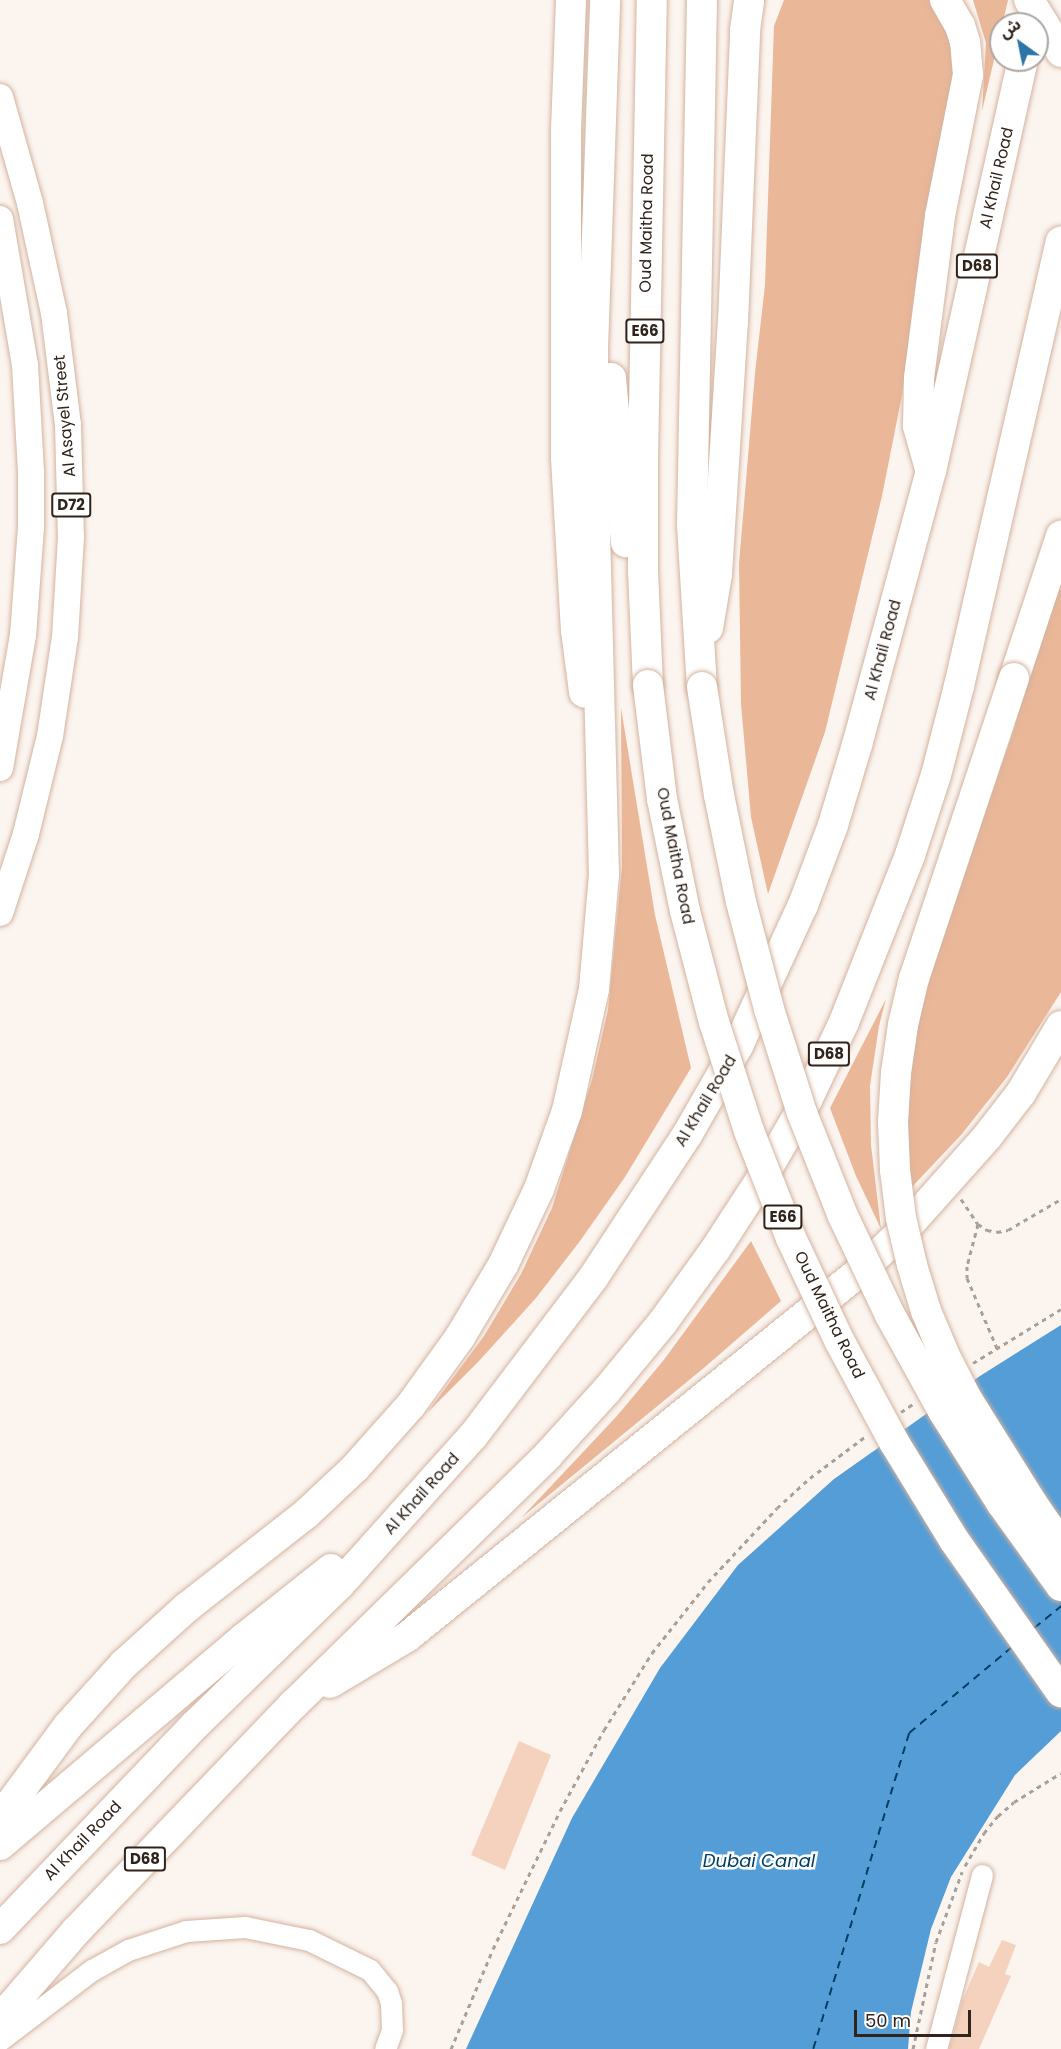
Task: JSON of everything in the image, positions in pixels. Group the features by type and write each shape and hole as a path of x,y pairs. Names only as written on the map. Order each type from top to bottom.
{"highway":[{"path":"571,0 566,133 566,458 576,630 592,757 603,796"},
{"path":"0,1818 67,1727 124,1664 186,1608 280,1536 331,1491 384,1437 436,1372 503,1265 538,1189 567,1111 587,1030 599,947 604,875 593,460 593,338 605,0"},
{"name":"Oud Maitha Road","path":"652,0 642,470 646,674 662,799 690,933 714,1022 749,1131 791,1238 840,1342 894,1442 954,1540 1061,1692"},
{"path":"702,0 692,525 702,687 732,859 769,1009 802,1113 843,1216 890,1315 943,1412 1002,1504 1061,1586"},
{"path":"699,656 714,602 717,574 733,322 744,64 749,0"},
{"path":"744,64 759,20 771,0"},
{"path":"931,471 918,426 919,378 936,238 968,75 965,42 960,26 945,0"},
{"path":"1029,0 1061,52"},
{"name":"Al Khail Road","path":"0,1929 171,1750 396,1525 473,1436 555,1331 687,1135 738,1046 783,953 833,825 931,471 1020,72"},
{"path":"602,124 609,168 610,344 615,431 625,532 646,674"},
{"name":"D68","path":"0,2019 76,1931 294,1704 548,1455 607,1390 663,1322 715,1250 763,1176 807,1100 844,1022 879,938 936,775 959,686 1061,242"},
{"path":"1061,536 914,978 896,1073 893,1122 895,1170 901,1218 926,1311 945,1356 979,1418 1061,1545"},
{"path":"294,1704 407,1637 817,1308 905,1229 949,1182 1021,1093 1061,1026"},
{"path":"1021,1093 1045,1072 1061,1051"},
{"path":"0,1845 280,1608 356,1551 396,1525"}],"main road":[{"name":"Al Asayel Street","path":"0,97 30,203 54,313 68,424 71,537 65,637 50,736 26,834 0,913"},
{"name":"D72","path":"0,219 25,365 31,473 31,527 23,635 0,768"}],"street":[{"path":"936,2049 982,1875"},
{"path":"0,2040 92,1970 128,1950 186,1931 245,1928 309,1940 370,1970 387,1991 391,2003 392,2030 385,2049"}],"path":[{"path":"949,1182 978,1224 987,1230 1008,1230 1061,1198"},
{"path":"978,1224 967,1266 967,1278 997,1348"},
{"path":"969,1367 1061,1310"},
{"path":"893,1418 921,1399"},
{"path":"451,2049 493,1949 550,1832 604,1730 652,1653 708,1582 777,1508 845,1449 874,1430"}],"shaded area":[{"path":"784,0 947,0 959,45 916,281 902,395 882,496 825,732 768,894 751,817 741,704 739,564 765,285 774,26"},
{"path":"973,0 1008,0 1005,12 989,12 989,72 991,72 982,111 986,43"},
{"path":"1061,574 1061,992 1007,1077 961,1135 909,1190 907,1087 924,990 1014,729 1038,638"},
{"path":"621,708 655,915 691,1068 625,1177 580,1241 536,1298 478,1362 427,1413 484,1336 521,1274 552,1208 592,1080 608,1010 622,867"},
{"path":"886,999 879,1026 870,1086 871,1145 881,1229 856,1176 830,1108"},
{"path":"751,1241 781,1301 705,1367 521,1518 616,1417 663,1361"}],"water":[{"name":"Dubai Canal","path":"1061,1325 1061,1731 1015,1775 951,1877 931,1929 911,2012 908,2049 466,2049 572,1818 660,1668 738,1565 834,1479 980,1376"}],"building":[{"path":"519,1741 551,1755 505,1870 471,1855"},
{"path":"1002,1940 1016,1945 1005,1974 1011,1976 979,2049 949,2049 962,2001 979,1962 989,1967"}],"ferry route":[{"path":"1034,1628 1061,1606"},
{"path":"813,2049 909,1733 1012,1647"}]}
